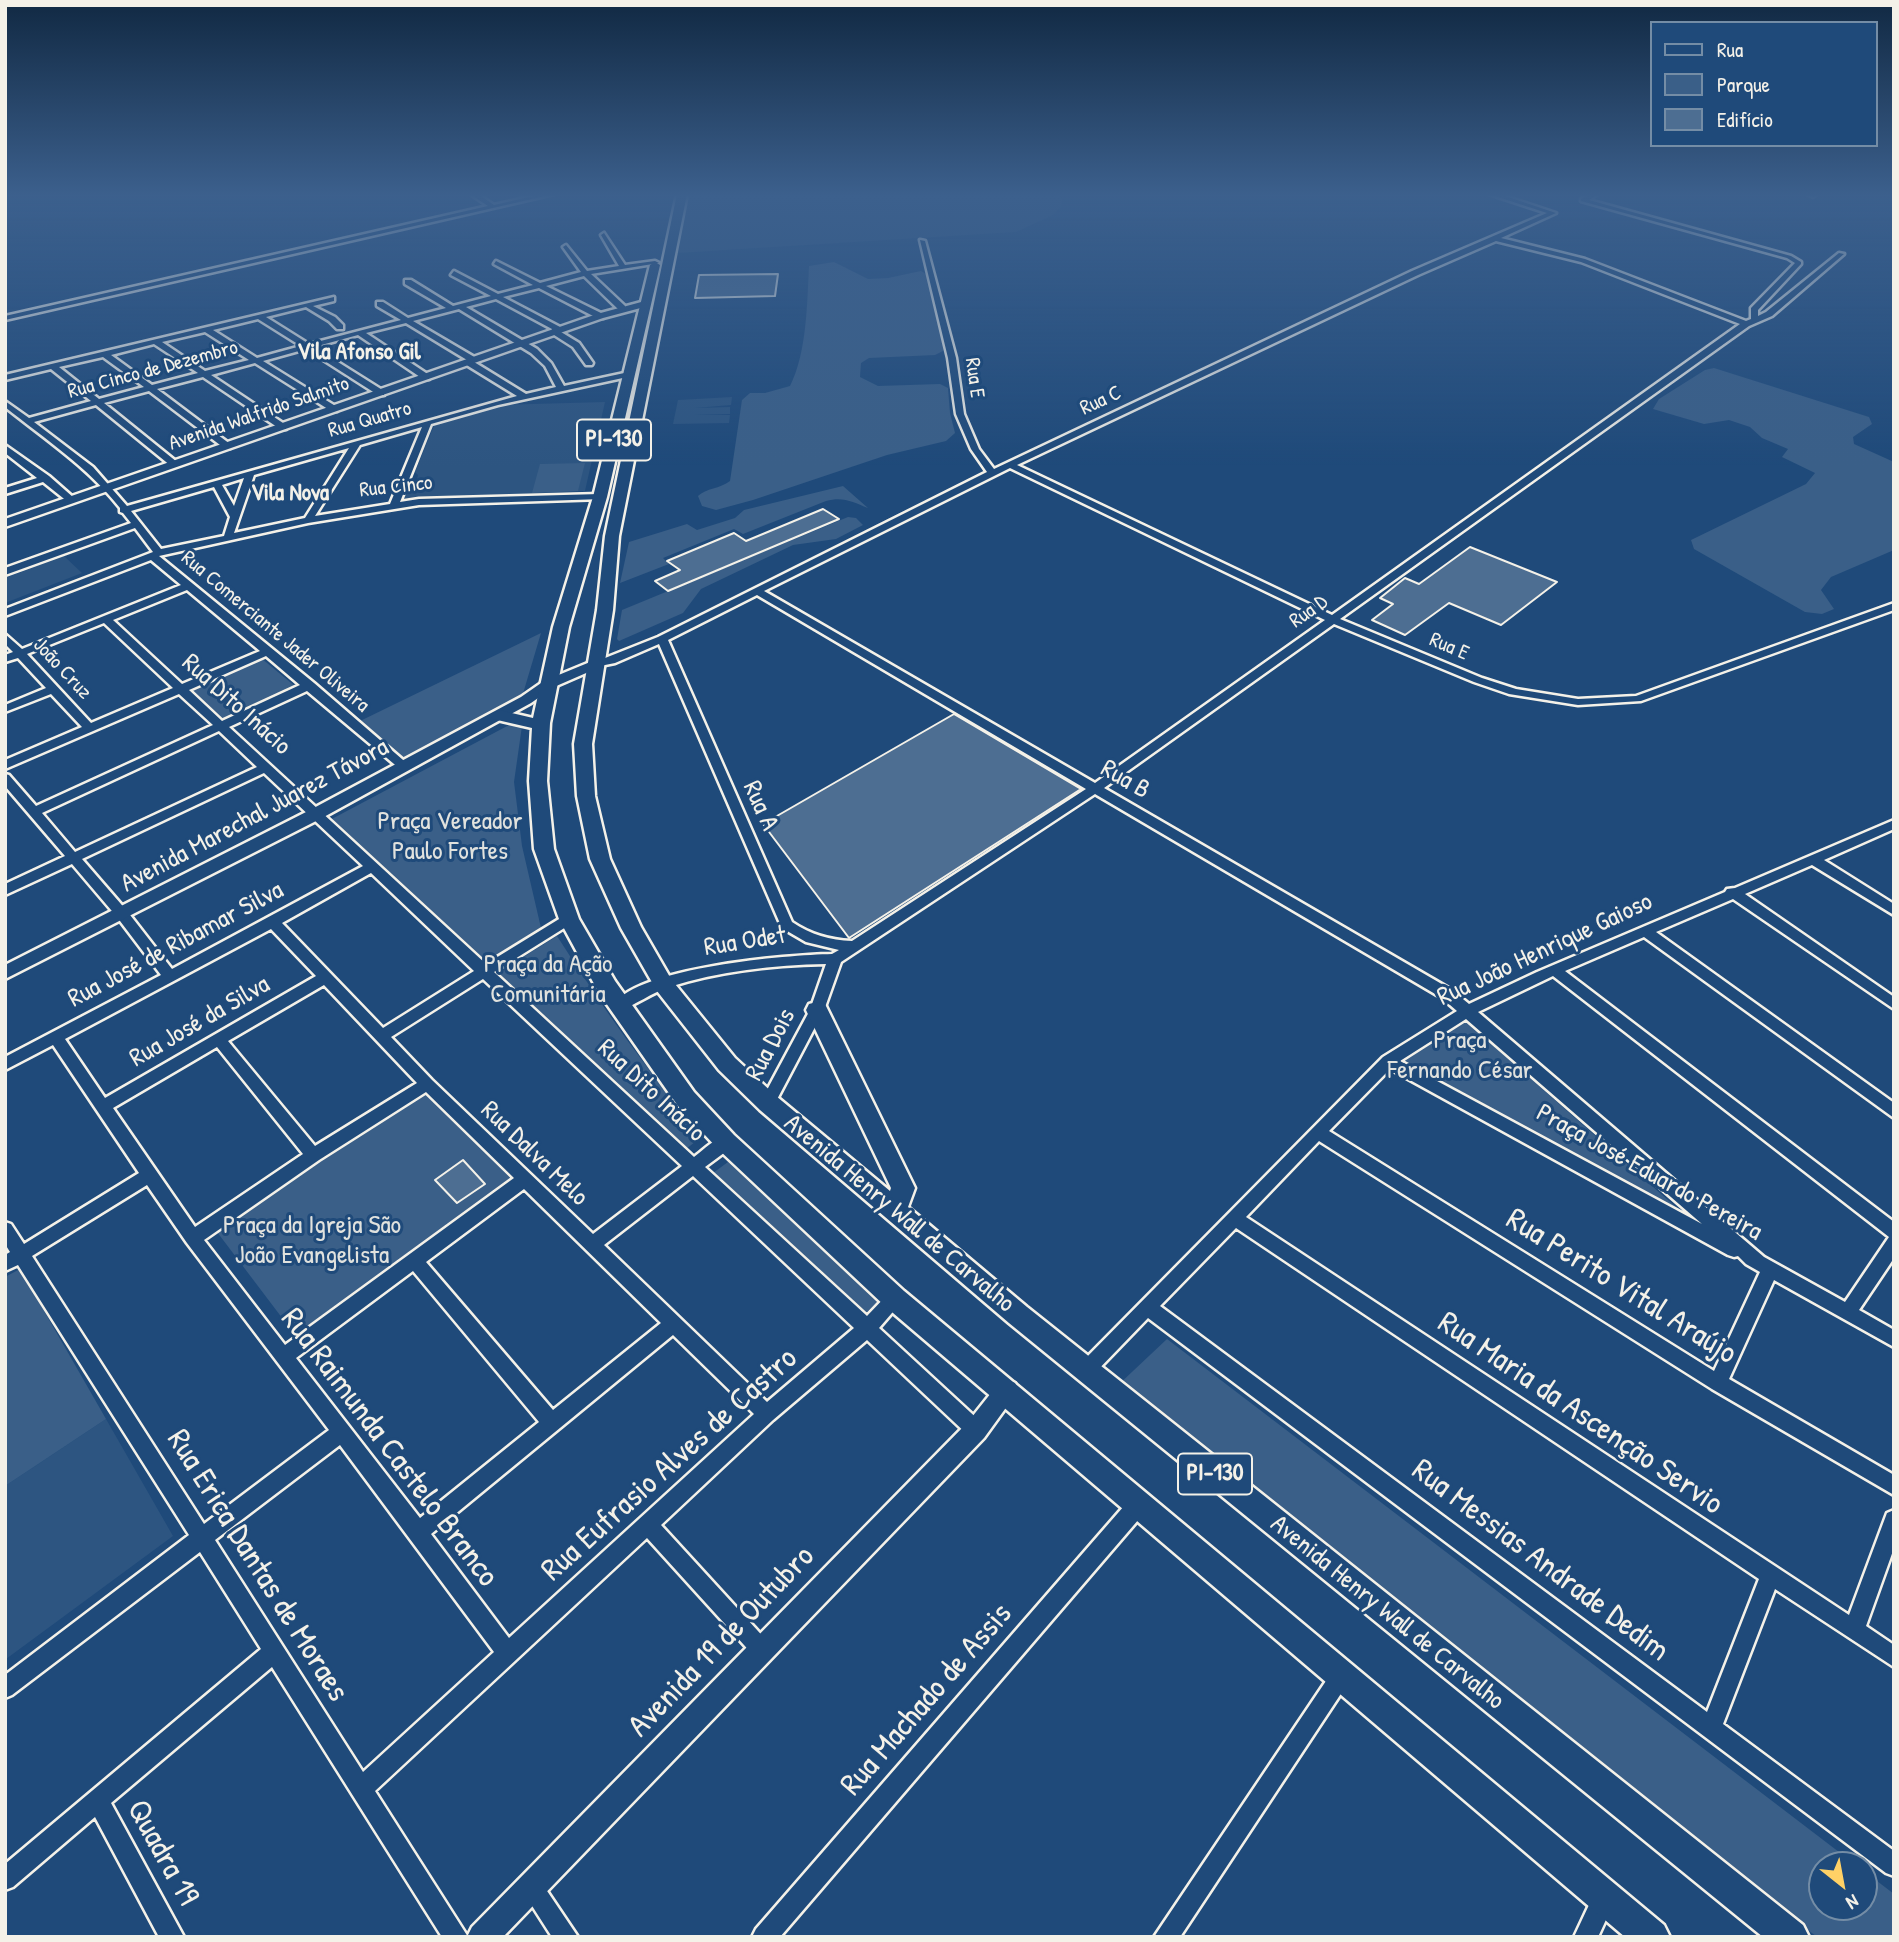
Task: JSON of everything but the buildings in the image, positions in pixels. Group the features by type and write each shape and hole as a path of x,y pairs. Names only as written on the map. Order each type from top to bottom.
{"main road":[{"name":"Avenida Henry Wall de Carvalho","path":"652,285 645,303 600,497 547,691 541,725 538,780 544,849 569,919 607,987 686,1099 726,1142 895,1298 1652,1937"},
{"name":"Avenida Henry Wall de Carvalho","path":"659,285 661,305 612,536 600,667 583,744 586,796 600,859 631,928 664,985 727,1064 768,1103 1086,1370 1791,1937"},
{"path":"645,303 661,305"},
{"path":"626,391 642,390"},
{"path":"579,566 579,586 582,590 606,595"},
{"path":"499,715 541,725"},
{"path":"817,1010 903,1188 895,1210"}],"street":[{"path":"5,318 153,285"},
{"path":"413,285 543,359 561,387"},
{"path":"475,285 557,331 576,345 589,363"},
{"path":"541,285 600,316"},
{"name":"Rua Cinco de Dezembro","path":"27,421 541,285"},
{"path":"597,285 622,308"},
{"name":"Rua E","path":"934,285 953,358 960,414 975,449 992,473"},
{"name":"Rua C","path":"600,667 758,592 992,473 1391,285"},
{"path":"1650,285 1751,322 1754,310 1778,285"},
{"name":"Rua D","path":"835,959 1095,789 1751,322 1769,314 1804,285"},
{"path":"5,378 331,299"},
{"name":"Avenida Walfrido Salmito","path":"5,523 622,308 645,303"},
{"path":"307,304 340,327"},
{"path":"380,304 523,396"},
{"path":"259,316 381,393"},
{"path":"206,329 334,409"},
{"path":"360,333 426,377"},
{"path":"155,341 284,427"},
{"path":"105,354 227,446"},
{"path":"52,366 174,464"},
{"name":"Rua Quatro","path":"123,510 523,396 629,374"},
{"name":"Rua Comerciante Jader Oliveira","path":"5,403 90,469 108,487 156,555 404,766"},
{"path":"395,504 428,422"},
{"path":"308,520 357,442"},
{"path":"5,448 71,500"},
{"path":"5,464 18,460"},
{"name":"Rua E","path":"1011,465 1334,620 1513,692 1578,702 1637,699 1894,606"},
{"path":"228,537 250,474"},
{"path":"5,491 46,478"},
{"path":"216,484 234,515"},
{"name":"Rua Cinco","path":"5,613 156,555 308,520 395,504 600,497"},
{"path":"5,572 136,524"},
{"path":"5,659 190,585"},
{"name":"Rua B","path":"758,592 1411,971 1466,1010 1765,1267"},
{"name":"Rua Dito Inácio","path":"106,619 179,690 221,725 370,868 976,1430"},
{"name":"João Cruz","path":"5,636 90,729"},
{"name":"Rua A","path":"662,639 787,925 801,936 819,942 855,946"},
{"path":"5,765 268,651"},
{"name":"Avenida Marechal Juarez Távora","path":"5,973 316,814 526,701 600,667"},
{"path":"33,812 310,685"},
{"path":"5,709 54,689"},
{"path":"5,890 266,767"},
{"path":"5,778 122,914 170,975"},
{"name":"Rua João Henrique Gaioso","path":"1086,1370 1388,1061 1425,1034 1466,1010 1554,970 1893,825"},
{"path":"1812,859 1894,910"},
{"name":"Rua José de Ribamar Silva","path":"5,1064 370,868"},
{"path":"1732,892 1894,1004"},
{"path":"381,1036 569,919"},
{"name":"Rua Dalva Melo","path":"273,922 427,1084 766,1414"},
{"path":"1645,931 1894,1112"},
{"name":"Rua Odet","path":"620,1004 646,990 698,974 804,958 835,959"},
{"path":"817,1010 835,959"},
{"path":"1554,970 1894,1232"},
{"name":"Rua José da Silva","path":"102,1107 324,978"},
{"name":"Rua Dois","path":"768,1103 817,1010"},
{"name":"Rua Raimunda Castelo Branco","path":"55,1037 193,1238 508,1654"},
{"path":"219,1040 313,1156"},
{"name":"Praça José Eduardo Pereira","path":"1388,1061 1894,1339"},
{"path":"193,1238 313,1156 427,1084"},
{"name":"Rua Perito Vital Araújo","path":"1319,1133 1718,1383 1894,1486"},
{"path":"592,1244 726,1142"},
{"path":"13,1259 148,1176"},
{"path":"283,1357 525,1179"},
{"name":"Rua Maria da Ascenção Servio","path":"1234,1218 1894,1657"},
{"name":"Rua Erica Dantas de Moraes","path":"5,1229 13,1259 202,1539 456,1937"},
{"path":"1848,1312 1894,1243"},
{"path":"414,1260 552,1423"},
{"path":"1718,1383 1765,1267"},
{"name":"Rua Eufrasio Alves de Castro","path":"361,1789 766,1414 866,1329 895,1298"},
{"name":"Rua Messias Andrade Dedim","path":"1148,1308 1894,1866"},
{"path":"418,1532 672,1325"},
{"name":"Avenida 19 de Outubro","path":"482,1937 976,1430 1007,1391"},
{"path":"5,1688 341,1432"},
{"name":"Rua Machado de Assis","path":"764,1937 1138,1505"},
{"path":"1854,1630 1894,1520"},
{"path":"647,1524 761,1649"},
{"path":"1711,1728 1770,1576"},
{"path":"5,1879 273,1652"},
{"path":"1166,1937 1341,1676"},
{"name":"Quadra 19","path":"97,1799 172,1937"},
{"path":"531,1887 566,1937"},
{"path":"1586,1937 1604,1898"}],"shaded area":[{"path":"732,397 731,405 695,408 730,407 730,414 695,415 730,415 729,423 673,424 678,400"},
{"path":"605,402 585,491 402,499 406,489 415,487 418,475 415,472 436,421 497,405"},
{"path":"64,556 82,573 5,603 5,578"},
{"path":"106,1419 173,1536 6,1659 5,1486"}],"green space":[{"path":"808,285 929,285 944,342 943,351 935,355 869,358 861,363 860,377 878,386 940,384 948,388 955,433 946,441 887,455 753,500 716,510 702,506 698,496 730,481 742,400 750,393 765,393 790,386 800,358"},
{"path":"1714,368 1869,417 1872,424 1853,437 1854,444 1894,462 1894,550 1831,577 1821,590 1834,609 1822,614 1805,612 1694,549 1691,540 1806,484 1815,473 1782,457 1788,449 1762,438 1750,427 1729,420 1704,424 1653,409 1659,399 1705,370"},
{"path":"585,463 578,491 532,493 540,464"},
{"path":"843,486 868,508 843,499 826,501 743,534 734,529 663,558 669,564 620,583 629,542 687,524 697,530 735,518 744,510"},
{"path":"848,517 856,518 863,525 836,539 793,545 701,589 683,613 619,641 617,639 622,610"},
{"path":"541,633 522,697 402,760 358,722"},
{"path":"261,658 296,687 223,720 190,692"},
{"name":"Praça Vereador Paulo Fortes","path":"511,724 522,726 514,782 522,846 541,928 484,963 328,821"},
{"name":"Praça da Ação Comunitária","path":"557,936 626,1039 704,1135 686,1149 494,975"},
{"name":"Praça Fernando César","path":"1462,1018 1686,1216 1404,1060"},
{"name":"Praça da Igreja São João Evangelista","path":"424,1090 511,1179 295,1335 214,1228"},
{"path":"728,1162 881,1298 861,1318 709,1176"},
{"path":"20,1269 106,1419 5,1486 5,1277"},
{"path":"1167,1339 1838,1851 1808,1851 1808,1921 1878,1921 1878,1882 1894,1894 1894,1937 1817,1937 1116,1387"}],"district":[{"name":"Vila Afonso Gil","path":"359,353"},
{"name":"Vila Nova","path":"290,494"}]}
